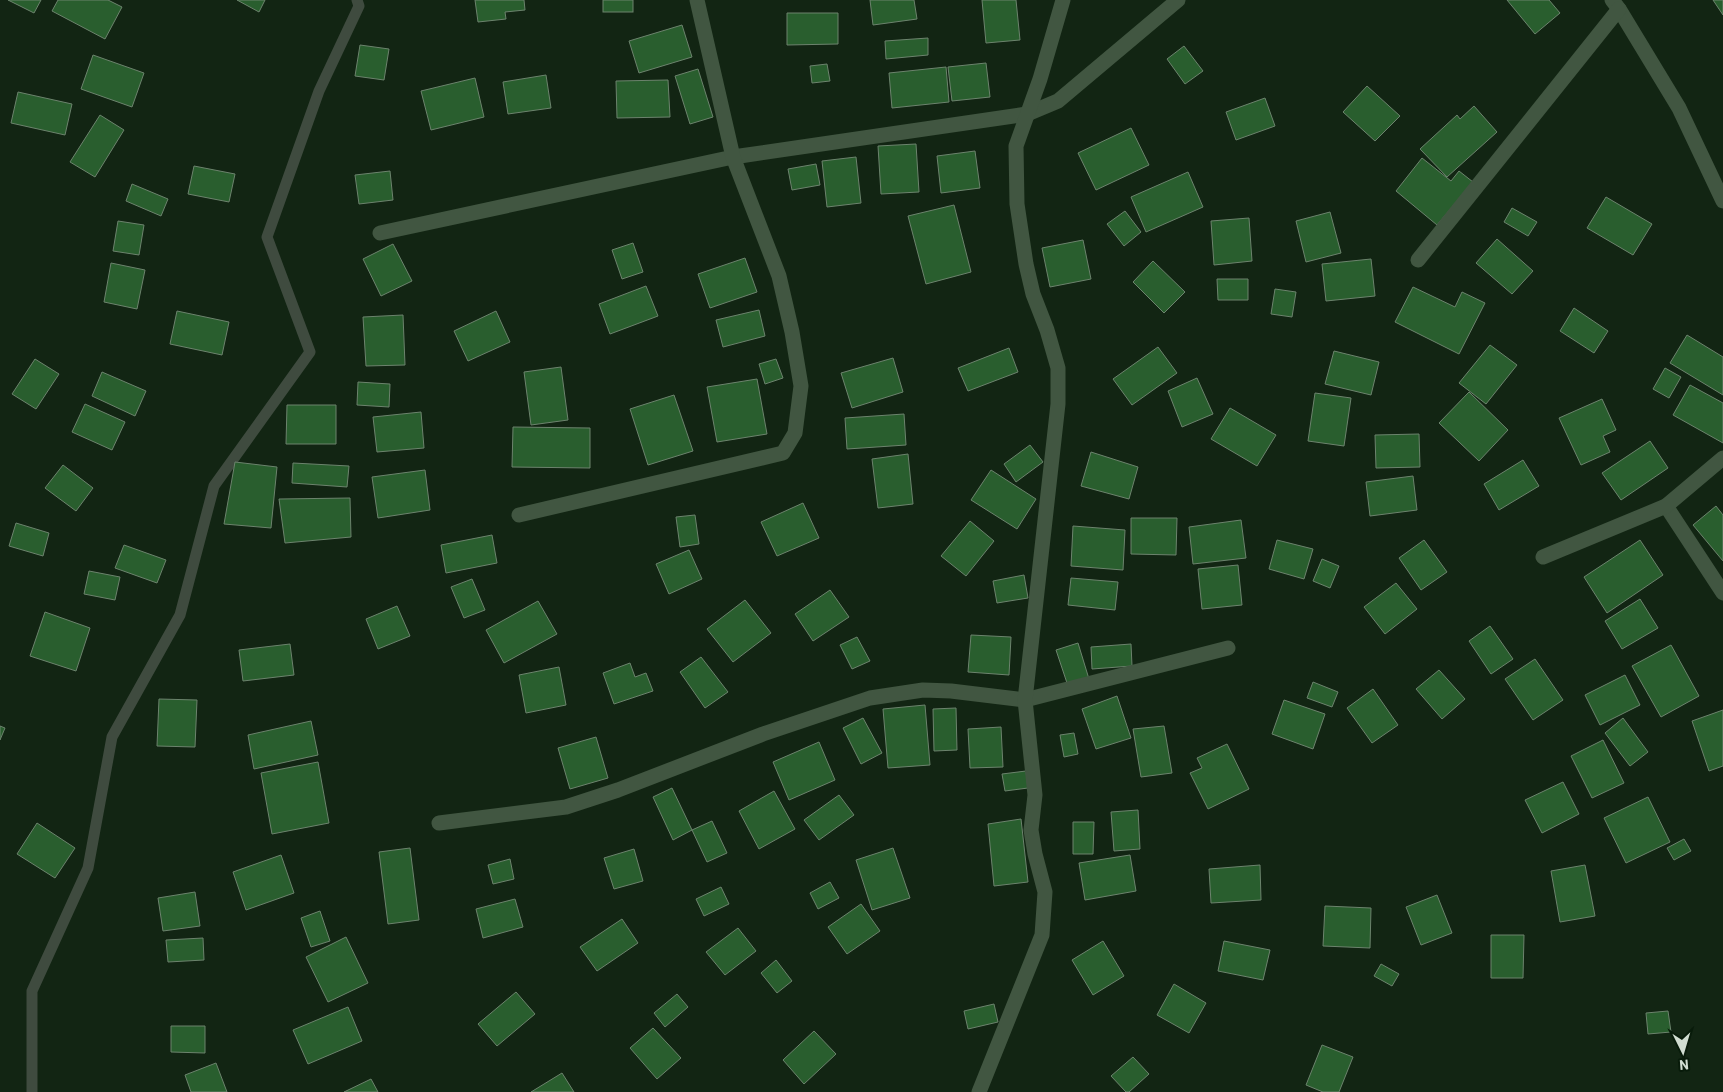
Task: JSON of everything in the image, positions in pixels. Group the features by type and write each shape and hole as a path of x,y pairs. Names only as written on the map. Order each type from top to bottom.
{"street":[{"path":"519,515 782,453 795,433 801,386 792,332 779,276 732,157 697,0"},
{"path":"979,1092 1042,935 1045,892 1031,830 1034,795 1025,700 1058,404 1058,368 1048,330 1033,294 1026,264 1017,204 1016,146 1040,80 1063,0"},
{"path":"380,233 732,157 1027,114 1058,101 1178,0"},
{"path":"1418,260 1616,4 1679,108 1723,201"},
{"path":"1543,557 1666,506 1723,458"},
{"path":"1666,506 1723,593"},
{"path":"439,823 566,807 618,790 763,734 870,698 923,690 951,691 1025,700 1228,648"}],"building":[{"path":"8,0 41,0 34,13"},
{"path":"58,0 108,0 122,7 105,39 52,11"},
{"path":"237,0 265,0 259,12"},
{"path":"475,0 524,0 525,10 505,12 506,19 478,22"},
{"path":"603,0 633,0 633,12 603,12"},
{"path":"870,0 914,0 917,19 873,25"},
{"path":"982,0 1016,0 1020,40 986,43"},
{"path":"1507,0 1549,0 1560,13 1535,34"},
{"path":"1713,0 1723,0 1723,15"},
{"path":"787,13 838,13 838,44 787,45"},
{"path":"682,25 692,57 639,73 629,41"},
{"path":"928,38 928,55 886,59 885,41"},
{"path":"360,45 389,49 384,80 355,76"},
{"path":"1184,46 1203,71 1185,84 1167,59"},
{"path":"93,55 144,73 132,107 81,89"},
{"path":"986,63 990,97 952,101 948,67"},
{"path":"827,64 830,81 812,83 810,66"},
{"path":"946,67 949,102 892,108 889,73"},
{"path":"698,69 713,117 690,124 675,76"},
{"path":"546,75 551,108 508,114 503,82"},
{"path":"475,78 484,117 431,130 421,91"},
{"path":"668,80 670,117 617,118 616,81"},
{"path":"1367,86 1400,116 1375,141 1343,112"},
{"path":"18,92 72,104 65,135 11,123"},
{"path":"1265,98 1275,126 1236,140 1226,112"},
{"path":"1474,106 1497,132 1447,177 1420,149 1457,115 1460,119"},
{"path":"100,115 124,130 95,177 70,162"},
{"path":"1131,128 1149,165 1096,190 1078,153"},
{"path":"916,144 919,192 881,194 878,146"},
{"path":"975,151 980,188 941,193 937,156"},
{"path":"856,157 861,203 827,207 822,161"},
{"path":"1422,158 1451,181 1459,171 1473,182 1437,225 1396,191"},
{"path":"816,164 820,185 792,190 788,169"},
{"path":"194,166 235,174 229,202 188,194"},
{"path":"390,171 393,200 359,204 355,175"},
{"path":"1188,172 1203,207 1146,232 1131,197"},
{"path":"132,184 168,199 161,216 126,201"},
{"path":"1606,197 1652,224 1633,255 1587,228"},
{"path":"954,205 971,272 926,284 908,216"},
{"path":"1512,208 1537,222 1528,236 1504,222"},
{"path":"1125,211 1141,232 1124,246 1107,224"},
{"path":"1330,212 1341,253 1306,262 1296,221"},
{"path":"1249,218 1252,261 1214,265 1211,221"},
{"path":"118,221 144,225 139,255 113,251"},
{"path":"1497,239 1533,271 1512,294 1476,263"},
{"path":"1083,240 1091,279 1050,287 1042,248"},
{"path":"633,243 643,272 622,279 612,250"},
{"path":"393,244 412,281 381,296 363,259"},
{"path":"745,258 757,292 710,308 698,274"},
{"path":"1371,259 1375,296 1326,301 1322,264"},
{"path":"1153,261 1185,292 1164,313 1133,282"},
{"path":"111,263 145,270 137,309 104,302"},
{"path":"1217,279 1248,279 1248,300 1218,300"},
{"path":"646,286 658,316 610,334 599,304"},
{"path":"1413,287 1455,307 1462,292 1485,303 1459,354 1395,322"},
{"path":"1275,289 1296,292 1292,317 1271,314"},
{"path":"1574,308 1608,331 1594,353 1560,331"},
{"path":"759,310 765,336 723,347 716,320"},
{"path":"177,311 229,322 222,355 170,344"},
{"path":"496,311 510,342 468,361 454,331"},
{"path":"403,315 405,365 366,366 363,317"},
{"path":"1687,335 1723,357 1723,395 1670,363"},
{"path":"1490,345 1517,365 1486,404 1459,383"},
{"path":"1158,347 1177,373 1132,405 1113,379"},
{"path":"1009,348 1018,372 968,391 958,368"},
{"path":"1334,351 1379,362 1371,395 1325,384"},
{"path":"893,358 903,392 852,408 841,373"},
{"path":"35,359 59,374 36,409 12,394"},
{"path":"776,359 783,378 765,384 759,364"},
{"path":"561,367 568,420 531,425 524,372"},
{"path":"1665,368 1681,377 1669,398 1653,389"},
{"path":"102,372 146,391 135,416 92,396"},
{"path":"1197,378 1213,414 1182,427 1168,391"},
{"path":"757,379 767,434 717,442 707,387"},
{"path":"358,382 390,384 389,407 357,405"},
{"path":"1690,385 1723,403 1723,443 1673,415"},
{"path":"1469,392 1508,430 1479,461 1439,423"},
{"path":"1315,393 1351,398 1344,446 1308,441"},
{"path":"674,395 693,451 648,465 630,409"},
{"path":"1602,399 1616,430 1603,436 1610,452 1581,465 1559,418"},
{"path":"85,404 125,422 112,450 72,432"},
{"path":"287,405 336,405 336,444 286,444"},
{"path":"1230,408 1276,435 1257,466 1211,439"},
{"path":"421,412 424,448 377,452 373,417"},
{"path":"904,414 906,445 847,449 845,418"},
{"path":"513,427 590,428 590,468 512,467"},
{"path":"1419,434 1420,467 1376,468 1375,435"},
{"path":"1650,441 1668,468 1621,500 1602,473"},
{"path":"1030,445 1043,462 1016,482 1004,464"},
{"path":"1091,452 1138,467 1129,499 1081,486"},
{"path":"908,454 913,504 878,508 872,459"},
{"path":"1523,460 1539,486 1499,510 1484,484"},
{"path":"235,462 277,467 271,528 224,524"},
{"path":"293,463 349,466 347,487 292,483"},
{"path":"63,465 93,488 76,511 45,488"},
{"path":"425,470 430,510 378,518 372,477"},
{"path":"991,470 1036,499 1017,529 971,500"},
{"path":"1413,476 1417,510 1370,516 1366,482"},
{"path":"350,498 351,537 285,543 279,499"},
{"path":"803,503 819,538 777,556 761,522"},
{"path":"1716,506 1723,515 1723,561 1693,525"},
{"path":"695,515 699,544 680,547 676,517"},
{"path":"1131,518 1177,518 1176,555 1131,554"},
{"path":"1241,520 1246,558 1193,564 1189,527"},
{"path":"970,521 994,541 966,576 941,556"},
{"path":"16,523 49,533 43,556 9,546"},
{"path":"1073,526 1125,530 1123,570 1071,566"},
{"path":"492,535 497,563 446,573 441,545"},
{"path":"1277,540 1313,549 1304,579 1269,569"},
{"path":"1424,540 1447,572 1421,590 1399,558"},
{"path":"1640,540 1663,575 1607,613 1584,577"},
{"path":"124,545 166,560 157,583 115,568"},
{"path":"689,550 702,579 669,594 656,564"},
{"path":"1322,559 1339,566 1330,588 1313,581"},
{"path":"1238,565 1242,605 1202,609 1198,569"},
{"path":"89,571 120,577 115,600 84,594"},
{"path":"1024,575 1028,598 997,603 993,581"},
{"path":"1071,578 1118,582 1115,610 1068,605"},
{"path":"472,579 485,610 464,618 451,587"},
{"path":"1396,583 1417,609 1385,634 1364,607"},
{"path":"830,590 849,617 813,641 795,614"},
{"path":"1640,599 1658,628 1622,649 1605,621"},
{"path":"745,600 771,633 733,662 707,629"},
{"path":"538,601 557,634 504,663 486,630"},
{"path":"397,606 410,636 378,649 366,619"},
{"path":"45,612 90,628 76,671 30,656"},
{"path":"1490,626 1513,659 1491,674 1469,641"},
{"path":"971,635 1011,637 1009,675 968,672"},
{"path":"857,637 870,661 852,669 840,645"},
{"path":"1078,643 1089,679 1068,686 1056,650"},
{"path":"290,644 294,675 243,681 239,650"},
{"path":"1131,644 1132,666 1092,669 1091,647"},
{"path":"1671,645 1699,696 1661,717 1632,666"},
{"path":"701,657 728,692 705,708 680,672"},
{"path":"1535,659 1563,700 1533,720 1505,679"},
{"path":"630,663 635,677 646,673 653,691 614,704 603,673"},
{"path":"559,667 566,705 526,713 519,675"},
{"path":"1439,670 1465,699 1442,719 1416,689"},
{"path":"1625,675 1640,705 1600,725 1585,695"},
{"path":"1313,682 1338,692 1332,707 1307,698"},
{"path":"1373,689 1398,725 1372,743 1347,708"},
{"path":"1117,696 1131,738 1096,749 1082,709"},
{"path":"159,699 197,700 195,747 157,746"},
{"path":"1284,700 1325,714 1313,749 1272,734"},
{"path":"925,705 930,765 888,768 883,709"},
{"path":"956,708 957,750 934,751 933,709"},
{"path":"1723,710 1723,766 1709,771 1692,721"},
{"path":"863,718 882,753 861,764 843,728"},
{"path":"1623,718 1648,752 1630,766 1605,733"},
{"path":"311,721 318,755 254,769 248,735"},
{"path":"0,726 5,728 0,740"},
{"path":"1164,726 1172,773 1141,777 1133,729"},
{"path":"1001,727 1003,767 970,768 968,729"},
{"path":"1074,733 1078,754 1064,757 1060,735"},
{"path":"596,737 608,778 570,789 558,748"},
{"path":"1603,740 1624,783 1592,798 1571,756"},
{"path":"819,742 835,780 789,800 773,762"},
{"path":"1227,744 1249,789 1208,809 1190,773 1202,768 1197,758"},
{"path":"318,762 329,823 272,834 261,773"},
{"path":"1026,771 1028,788 1005,791 1002,774"},
{"path":"1563,782 1579,814 1542,833 1525,800"},
{"path":"672,788 692,830 673,840 653,797"},
{"path":"774,791 795,829 759,849 739,811"},
{"path":"839,795 854,815 819,840 804,820"},
{"path":"1648,797 1670,842 1626,863 1604,818"},
{"path":"1138,810 1140,849 1114,851 1111,812"},
{"path":"1021,819 1028,882 994,886 988,824"},
{"path":"712,821 727,853 707,862 692,830"},
{"path":"1073,822 1094,822 1093,854 1073,854"},
{"path":"37,823 75,848 55,878 17,854"},
{"path":"1684,839 1691,851 1674,860 1667,848"},
{"path":"410,848 419,920 388,924 379,852"},
{"path":"893,848 910,898 872,910 856,860"},
{"path":"634,849 643,881 614,889 604,858"},
{"path":"281,855 294,893 246,910 233,872"},
{"path":"1130,855 1136,891 1085,900 1079,863"},
{"path":"510,859 514,879 493,884 488,865"},
{"path":"1260,865 1261,900 1211,903 1209,869"},
{"path":"1585,865 1595,916 1560,922 1551,871"},
{"path":"830,882 839,898 818,909 810,893"},
{"path":"721,887 729,904 704,916 696,899"},
{"path":"195,892 200,926 163,931 158,898"},
{"path":"1437,895 1452,933 1421,945 1406,907"},
{"path":"515,899 523,927 483,938 476,909"},
{"path":"861,904 880,931 847,954 828,927"},
{"path":"1325,906 1371,908 1370,948 1323,946"},
{"path":"320,911 330,941 311,947 301,918"},
{"path":"622,919 638,943 597,971 580,947"},
{"path":"738,928 756,951 725,975 706,952"},
{"path":"1491,935 1524,935 1523,978 1491,978"},
{"path":"346,937 368,983 328,1002 306,957"},
{"path":"203,938 204,960 168,962 166,940"},
{"path":"1103,941 1124,976 1093,995 1072,960"},
{"path":"1224,941 1270,950 1263,980 1218,971"},
{"path":"776,960 792,981 777,993 761,973"},
{"path":"1381,964 1399,974 1392,986 1374,976"},
{"path":"1174,984 1206,1003 1189,1033 1157,1015"},
{"path":"516,992 535,1014 497,1046 478,1024"},
{"path":"677,994 688,1007 665,1027 654,1013"},
{"path":"994,1004 998,1022 968,1029 964,1011"},
{"path":"348,1007 362,1041 308,1064 293,1030"},
{"path":"1668,1011 1671,1032 1648,1034 1646,1013"},
{"path":"171,1026 205,1026 205,1053 171,1052"},
{"path":"653,1028 681,1058 657,1079 630,1048"},
{"path":"814,1031 836,1054 804,1084 783,1060"},
{"path":"1322,1045 1353,1057 1339,1092 1323,1092 1306,1085"},
{"path":"1133,1057 1149,1074 1129,1092 1126,1092 1111,1076"},
{"path":"216,1063 227,1092 191,1092 185,1075"},
{"path":"562,1073 574,1092 531,1092"},
{"path":"371,1079 378,1092 344,1092"}],"waterway":[{"path":"32,1092 32,991 88,868 112,737 180,615 214,486 310,352 267,237 319,91 359,6 357,0"}]}
